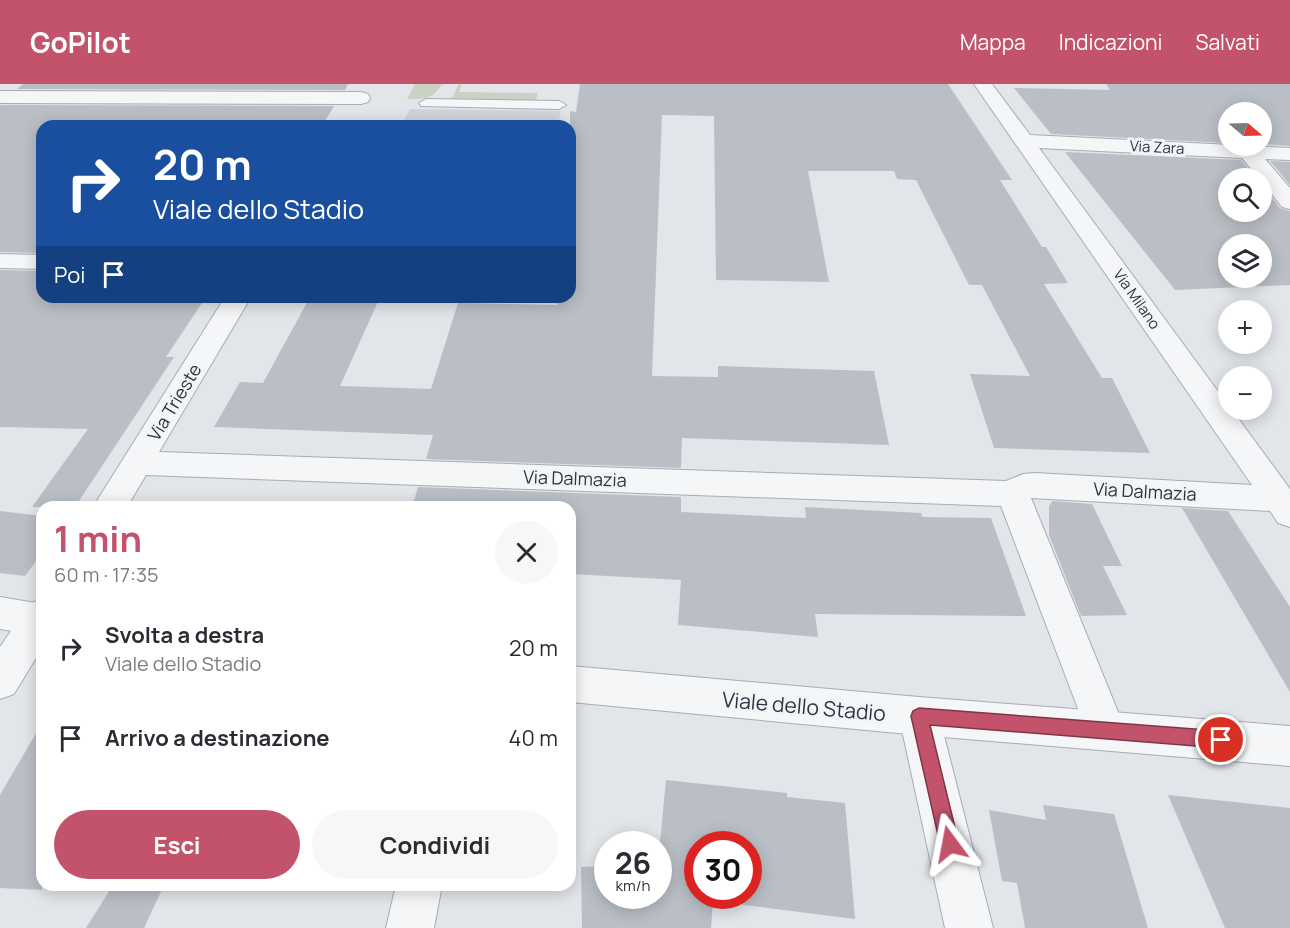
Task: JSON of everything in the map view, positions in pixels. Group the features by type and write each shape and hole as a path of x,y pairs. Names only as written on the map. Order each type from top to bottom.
{"street":[{"name":"Via Milano","path":"983,84 1285,506"},
{"path":"0,97 365,91"},
{"path":"348,118 365,91"},
{"name":"Via Zara","path":"1025,141 1218,151"},
{"name":"Via Zara","path":"1272,153 1290,154"},
{"path":"1251,156 1290,202"},
{"path":"0,261 36,262"},
{"name":"Via Trieste","path":"114,501 234,303"},
{"name":"Via Dalmazia","path":"137,463 1013,494 1023,486 1035,485 1285,506"},
{"path":"1013,494 1105,729"},
{"path":"0,613 36,617"},
{"path":"0,681 36,626"},
{"name":"Viale dello Stadio","path":"576,685 919,716 1105,729 1290,746"},
{"path":"919,716 969,928"},
{"path":"410,928 418,891"}],"lane":[{"path":"426,103 559,105"}],"shaded area":[{"path":"410,109 561,111 559,120 404,120"}],"green space":[{"path":"415,84 442,84 431,96 407,99"},
{"path":"462,84 459,92 538,93 535,102 451,100 458,85"}],"building":[{"path":"23,84 348,84 345,90 17,89"},
{"path":"580,84 948,84 1012,180 1000,180 1042,247 1046,247 1068,283 1044,284 1102,378 1112,378 1150,453 994,448 970,374 1030,376 982,285 969,285 916,180 897,179 894,171 808,171 829,282 716,280 714,116 662,115 652,376 718,377 718,366 874,371 889,445 682,438 681,468 426,459 433,435 214,427 240,382 263,383 307,303 377,303 340,386 431,389 458,303 557,305 557,303 576,303 576,120 570,120 570,111 576,112"},
{"path":"1106,84 1290,84 1290,146 1272,145 1272,102 1218,102 1218,142 1051,134 1014,88 1110,90"},
{"path":"0,105 334,106 326,120 36,120 36,253 0,252"},
{"path":"1065,152 1241,160 1248,168 1218,168 1218,222 1272,222 1272,198 1280,208 1290,211 1290,285 1272,286 1272,234 1218,234 1218,288 1221,288 1175,290"},
{"path":"1270,161 1290,162 1290,185"},
{"path":"0,270 36,271 36,303 202,303 166,357 174,357 79,501 36,501 88,429 0,427"},
{"path":"418,487 681,497 681,512 806,518 805,507 921,513 922,517 991,518 1026,616 815,614 818,637 678,625 681,580 576,574 576,501 414,501"},
{"path":"1053,501 1092,504 1122,566 1103,566 1127,615 1081,616 1049,535 1049,506"},
{"path":"1182,508 1228,511 1290,607 1290,692"},
{"path":"0,511 36,515 36,561 25,576 0,573"},
{"path":"36,733 36,890 0,888 0,795"},
{"path":"666,780 787,793 787,797 845,803 855,919 762,907 762,831 684,831 684,909 712,909 711,928 582,928 581,867 594,867 594,909 672,909 672,831 661,831"},
{"path":"1168,795 1290,808 1290,928 1225,928"},
{"path":"1043,805 1114,814 1148,928 1025,928 1017,883 1002,881 989,810 1046,820"},
{"path":"109,891 161,891 144,928 86,928"}],"route":[{"path":"950,844 919,716 1221,740"}]}
